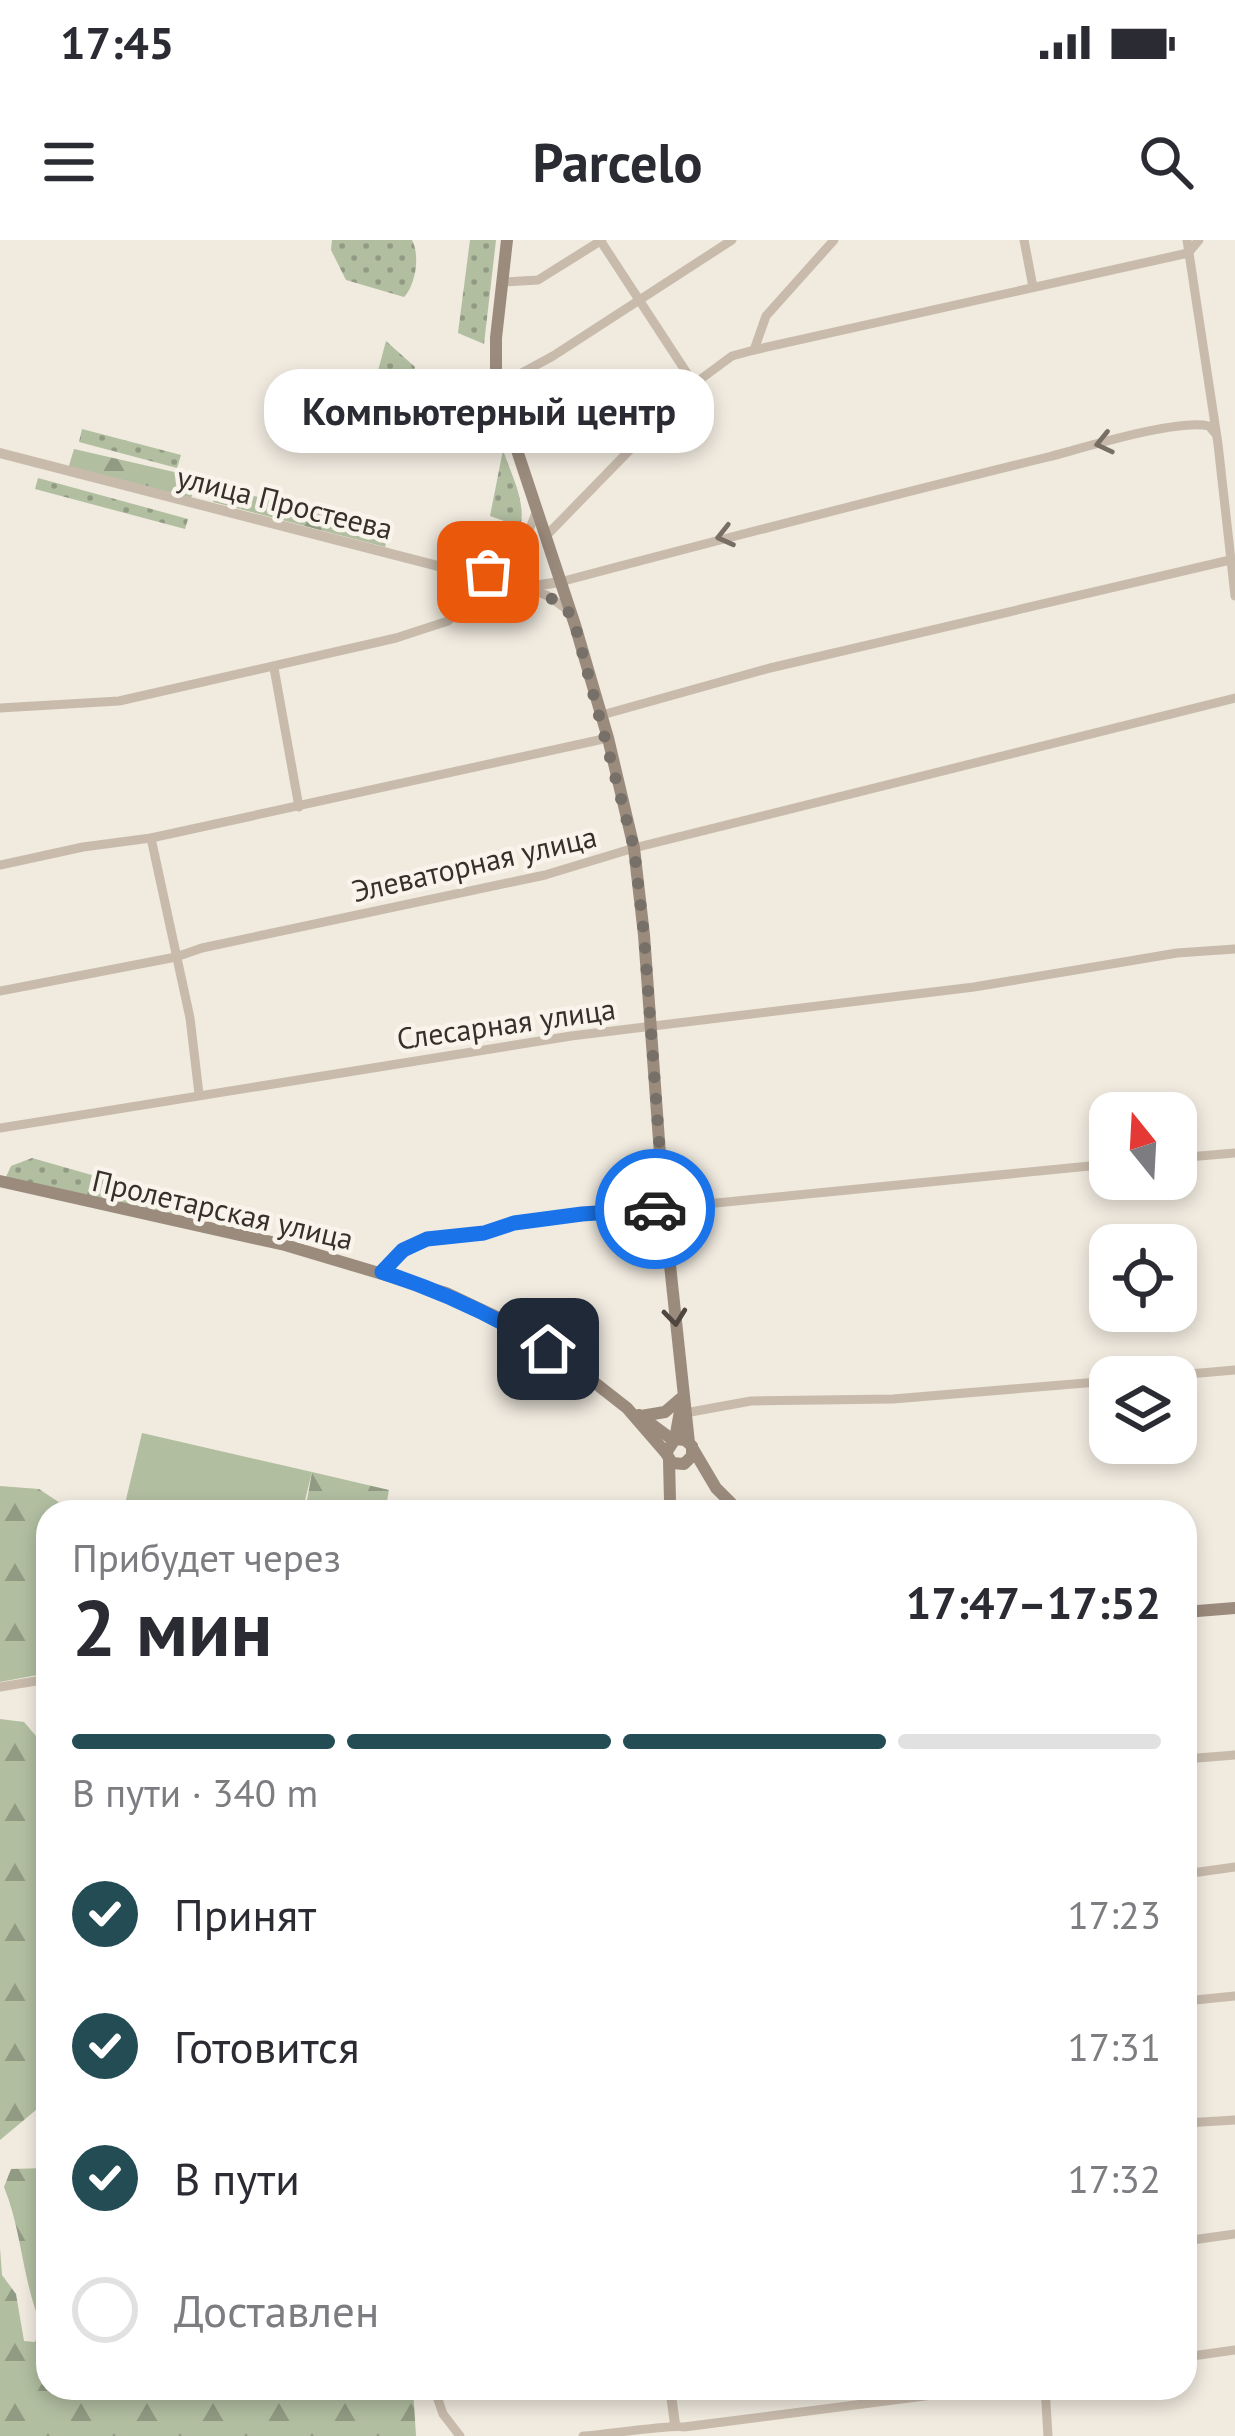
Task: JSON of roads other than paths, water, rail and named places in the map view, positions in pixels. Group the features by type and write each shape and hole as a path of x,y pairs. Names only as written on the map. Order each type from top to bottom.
{"main road":[{"path":"507,240 496,387 602,715 634,848 681,1392 691,1446 716,1488"},
{"name":"Пролетарская улица","path":"0,1181 285,1245 446,1292 502,1320 627,1408 675,1453"},
{"path":"641,1416 665,1412 681,1392"},
{"path":"670,1500 681,1392"},
{"path":"627,1408 728,1500"},
{"path":"675,1453 691,1446"},
{"path":"675,1453 691,1446"},
{"path":"1197,1611 1235,1608"}],"street":[{"path":"503,282 538,280 600,240 694,384"},
{"path":"496,387 732,240"},
{"path":"754,350 766,316 834,240"},
{"path":"1024,240 1033,287"},
{"path":"1187,240 1235,596"},
{"path":"545,537 694,384 732,356 1188,254 1199,240"},
{"path":"560,582 1122,439 1192,424 1209,426 1215,433"},
{"name":"улица Простеева","path":"0,453 526,587 560,582"},
{"path":"0,708 119,701 274,668 448,621 474,575 514,557 536,513"},
{"path":"602,715 770,668 1230,560"},
{"path":"526,587 568,611"},
{"path":"274,668 299,807"},
{"name":"Элеваторная улица","path":"0,991 544,875 634,848 1235,698"},
{"path":"0,865 151,838 608,738"},
{"path":"151,838 196,1050 199,1094"},
{"name":"Слесарная улица","path":"0,1128 650,1027 974,986 1177,953 1235,949"},
{"path":"1197,1156 1235,1153"},
{"path":"382,1272 403,1250 427,1239 484,1233 514,1223 1089,1166"},
{"path":"1197,1373 1235,1370"},
{"path":"685,1413 751,1401 893,1399 1089,1384"},
{"path":"0,1687 36,1680"},
{"path":"1197,1759 1235,1755"},
{"path":"1197,1872 1235,1867"},
{"path":"1197,2000 1235,1996"},
{"path":"1197,2122 1235,2120"},
{"path":"1197,2239 1235,2234"},
{"path":"1197,2355 1235,2350"},
{"path":"438,2400 460,2436"},
{"path":"672,2400 675,2425"},
{"path":"583,2436 894,2400"},
{"path":"1046,2400 1048,2436"}],"place":[{"name":"Компьютерный центр","path":"488,572"}]}
